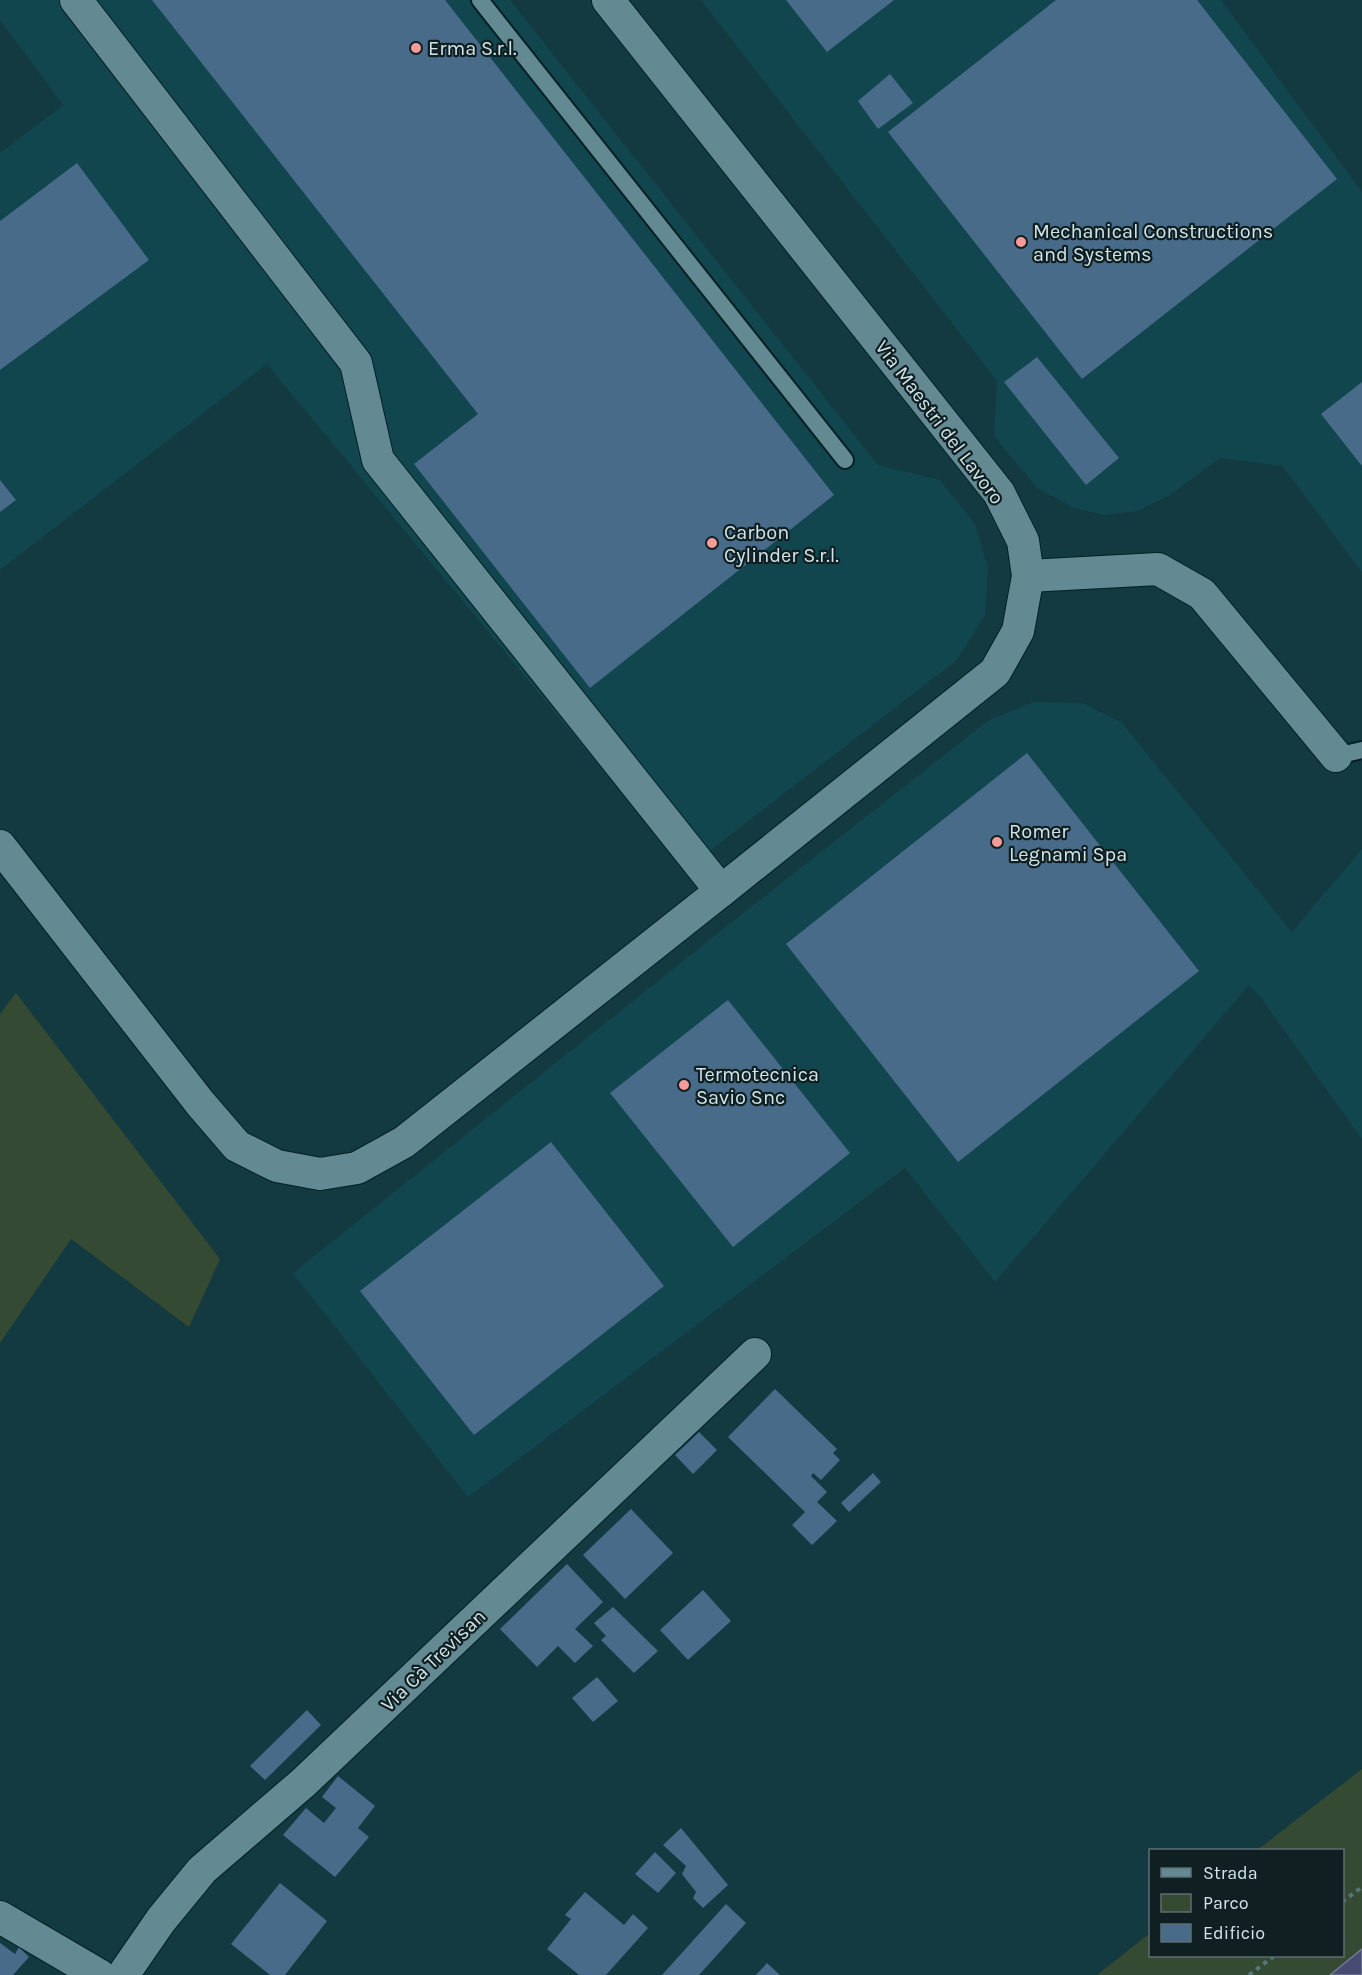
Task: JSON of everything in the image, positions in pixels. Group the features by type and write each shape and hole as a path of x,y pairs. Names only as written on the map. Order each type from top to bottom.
{"street":[{"path":"76,0 356,363 378,460 721,891"},
{"name":"Via Maestri del Lavoro","path":"0,846 200,1103 237,1146 277,1166 320,1174 357,1168 404,1142 994,672 1018,631 1028,576 1023,541 999,493 608,0"},
{"path":"1028,576 1158,569 1202,594 1349,753"},
{"name":"Via Cà Trevisan","path":"123,1975 161,1920 202,1870 303,1783 755,1354"},
{"path":"0,1917 99,1975"}],"lane":[{"path":"480,0 845,460"}],"path":[{"path":"1344,1900 1362,1887"},
{"path":"1249,1975 1273,1957"}],"shaded area":[{"path":"0,0 510,0 878,465 940,480 975,524 988,568 985,615 957,660 685,870 267,364 0,570 0,153 63,105 0,20"},
{"path":"701,0 1221,0 1362,192 1362,572 1282,466 1220,458 1170,495 1137,511 1104,515 1074,508 1037,488 994,436 997,381"},
{"path":"1034,702 1082,703 1121,722 1292,932 1362,849 1362,1139 1261,998 1249,985 995,1282 905,1168 468,1497 293,1273 709,940 989,720"},
{"path":"1362,1949 1362,1975 1330,1975"}],"green space":[{"path":"16,993 220,1259 189,1327 71,1239 0,1343 0,1014"},
{"path":"1362,1769 1362,1949 1330,1975 1097,1975 1149,1934 1149,1957 1344,1957 1344,1849 1258,1849"}],"building":[{"path":"152,0 445,0 834,495 590,688 414,464 478,414"},
{"path":"786,0 894,0 827,52"},
{"path":"1056,0 1197,0 1337,179 1082,379 888,132"},
{"path":"890,74 913,103 878,129 858,101"},
{"path":"77,163 149,260 0,370 0,221"},
{"path":"1037,357 1119,458 1086,485 1004,382"},
{"path":"1362,382 1362,466 1321,414"},
{"path":"0,480 16,500 0,512"},
{"path":"1027,753 1199,971 958,1162 786,944"},
{"path":"728,1000 850,1153 733,1247 610,1093"},
{"path":"551,1142 664,1286 474,1435 360,1291"},
{"path":"775,1389 837,1449 833,1453 840,1460 821,1480 813,1473 811,1476 827,1492 817,1502 837,1521 812,1545 792,1525 805,1512 728,1437"},
{"path":"699,1432 717,1450 693,1474 675,1455"},
{"path":"873,1473 881,1482 849,1512 841,1503"},
{"path":"631,1509 673,1553 625,1599 583,1555"},
{"path":"567,1564 603,1602 575,1629 593,1646 575,1663 558,1646 537,1667 500,1629"},
{"path":"703,1590 731,1621 688,1660 660,1630"},
{"path":"613,1607 658,1651 634,1673 601,1640 606,1636 594,1623"},
{"path":"597,1677 618,1701 593,1722 572,1698"},
{"path":"307,1710 321,1725 265,1780 250,1766"},
{"path":"338,1776 375,1806 358,1828 369,1837 335,1877 283,1835 306,1808 324,1823 336,1808 322,1797"},
{"path":"681,1828 728,1885 703,1908 693,1898 696,1892 682,1874 686,1866 663,1845"},
{"path":"655,1852 676,1873 658,1893 635,1874"},
{"path":"280,1883 327,1921 285,1975 270,1975 231,1944"},
{"path":"585,1892 624,1925 633,1914 648,1928 606,1975 579,1975 547,1949 571,1919 565,1915"},
{"path":"726,1904 746,1923 699,1975 662,1975"},
{"path":"0,1943 15,1954 19,1947 29,1957 13,1975 0,1975"},
{"path":"767,1963 780,1975 756,1975"}],"place":[{"name":"Erma S.r.l.","path":"416,48"},
{"name":"Mechanical Constructions and Systems","path":"1021,242"},
{"name":"Carbon Cylinder S.r.l.","path":"712,543"},
{"name":"Romer Legnami Spa","path":"997,842"},
{"name":"Termotecnica Savio Snc","path":"684,1085"}]}
